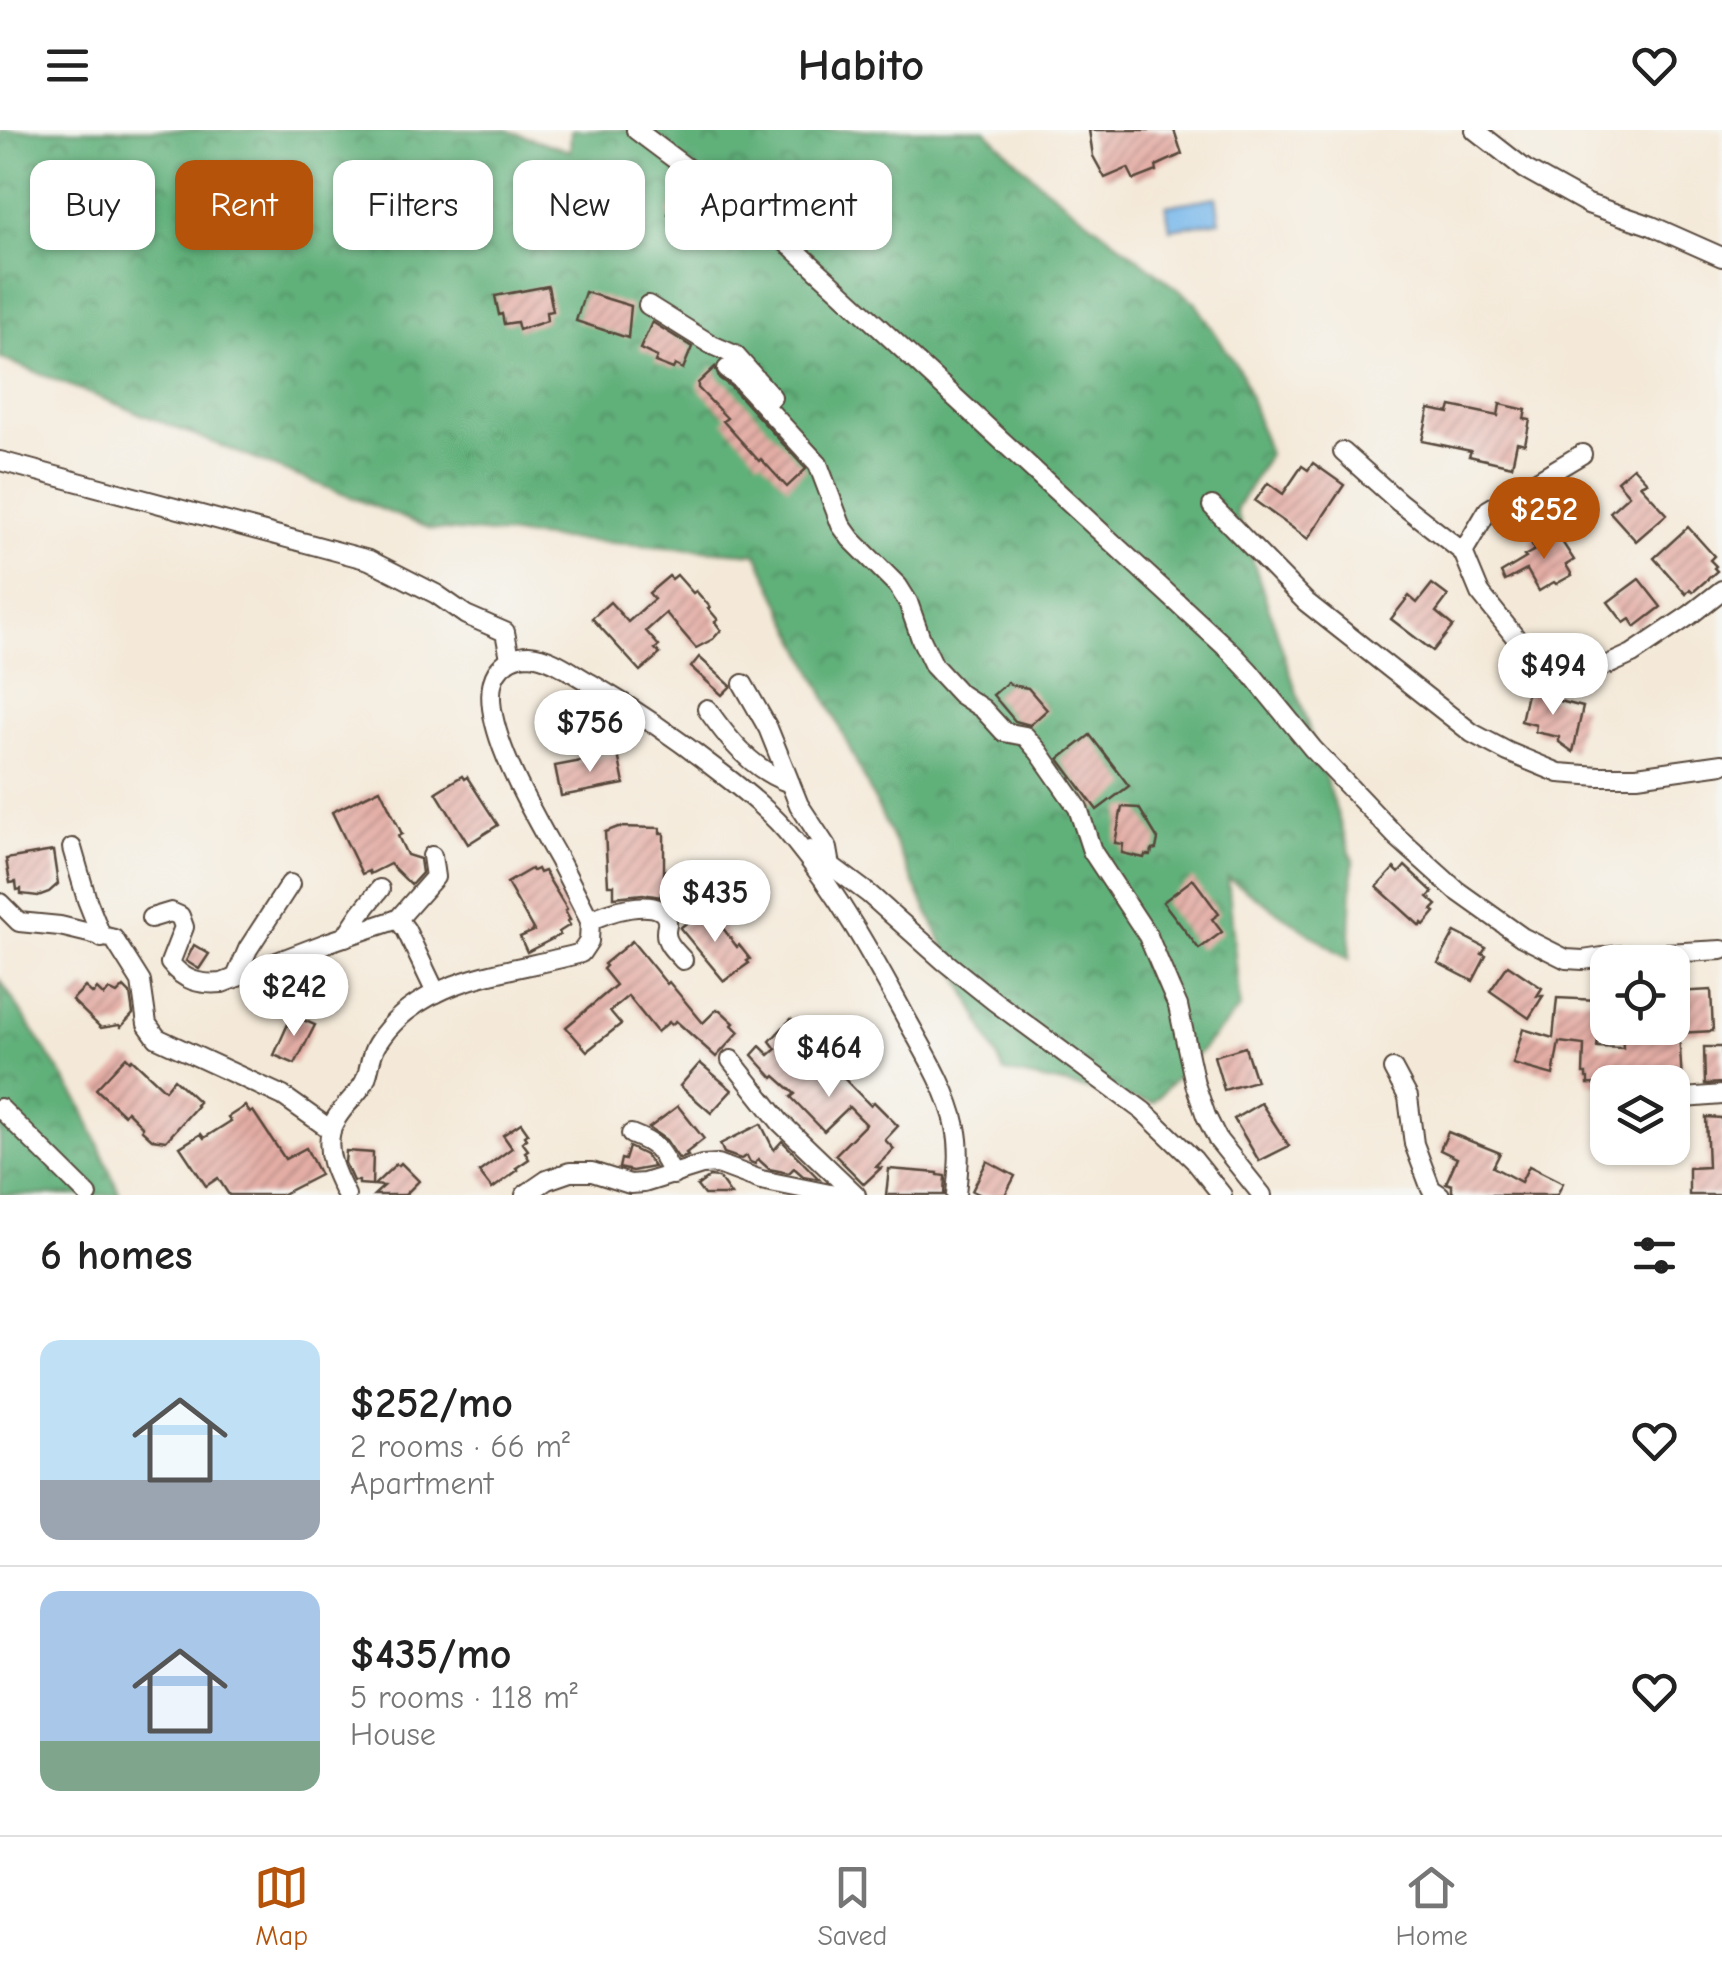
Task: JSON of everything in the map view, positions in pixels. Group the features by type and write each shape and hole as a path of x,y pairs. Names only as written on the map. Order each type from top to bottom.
{"street":[{"path":"636,130 792,247 958,398 1232,653 1312,749 1396,836 1456,890 1522,937 1566,960 1722,950"},
{"path":"1475,130 1526,169 1588,204 1652,226 1722,258"},
{"path":"648,305 712,345 736,355 780,408 805,448"},
{"path":"728,369 818,464 841,525 898,586 934,666 1004,732 1025,736 1078,808 1092,851 1148,936 1178,1006 1206,1116 1218,1140 1262,1195"},
{"path":"1343,452 1462,552 1480,593 1535,662 1554,670 1575,671 1610,664 1632,654 1722,590"},
{"path":"1462,552 1488,510 1582,454"},
{"path":"0,460 369,560 436,594 466,615 505,632 510,658"},
{"path":"1212,506 1306,602 1472,733 1508,752 1559,773 1600,776 1637,776 1722,764"},
{"path":"346,1195 332,1166 331,1130 368,1078 378,1043 412,1007 456,983 581,953 589,941 590,921 513,776 495,724 491,694 496,673 510,658 530,655 550,660 640,712 680,741 769,812 820,873 848,915 940,1085 957,1135 956,1195"},
{"path":"743,684 768,728 799,804 828,849 831,866"},
{"path":"707,709 751,762 774,778 790,783"},
{"path":"790,836 869,894 994,1001 1143,1112 1194,1160 1222,1195"},
{"path":"72,848 102,938"},
{"path":"151,918 171,912 180,916 184,927 170,964 177,972 206,985 222,983 398,919 434,877 432,856"},
{"path":"236,978 248,949 290,884"},
{"path":"345,937 380,889"},
{"path":"0,903 19,922 60,926 114,939 140,982 147,1024 157,1038 283,1096 331,1130"},
{"path":"590,921 604,913 652,906 666,917 668,942 684,960"},
{"path":"398,919 436,994"},
{"path":"731,1060 780,1122 856,1195"},
{"path":"1393,1069 1408,1097 1414,1144 1431,1190 1440,1195"},
{"path":"1690,1098 1722,1095"},
{"path":"0,1108 88,1195"},
{"path":"631,1134 652,1142 673,1175"},
{"path":"525,1195 546,1180 570,1172 592,1172 635,1189 702,1165 718,1164 761,1180 835,1195"}],"green space":[{"path":"0,130 506,130 570,151 571,130 985,130 1041,184 1195,302 1242,374 1269,454 1236,510 1353,861 1349,960 1228,878 1240,1008 1153,1103 1004,1072 757,554 431,529 0,358"},
{"path":"0,980 81,1104 120,1195 0,1195"}],"water":[{"path":"1216,197 1220,221 1170,229 1166,206"}],"building":[{"path":"1089,130 1174,130 1182,154 1156,166 1157,171 1134,180 1128,168 1105,178 1093,156"},
{"path":"548,286 553,311 546,312 547,321 519,330 517,322 504,324 495,296"},
{"path":"585,292 631,306 628,338 576,321"},
{"path":"652,322 692,347 683,369 655,362 657,357 640,349"},
{"path":"715,367 719,378 806,469 787,487 723,421 727,418 698,388 698,383"},
{"path":"1500,404 1526,410 1524,419 1530,420 1525,444 1517,442 1512,466 1469,456 1471,451 1422,441 1429,409 1449,413 1451,406 1498,416"},
{"path":"1313,463 1344,485 1308,539 1255,501 1268,483 1283,494 1302,466 1308,470"},
{"path":"1633,467 1647,482 1640,485 1667,514 1636,541 1610,512 1629,495 1617,481"},
{"path":"1688,527 1714,556 1710,560 1717,571 1686,594 1654,558"},
{"path":"1549,530 1555,539 1559,537 1574,560 1566,565 1572,575 1539,591 1527,570 1505,581 1501,573 1535,550 1530,541"},
{"path":"677,575 710,607 721,630 696,648 666,613 646,631 659,646 655,649 660,654 640,671 592,618 610,602 628,622 654,599 649,593 669,576 672,579"},
{"path":"1639,579 1661,607 1635,627 1630,619 1624,623 1608,602"},
{"path":"1432,584 1448,596 1436,612 1453,626 1433,651 1391,619 1409,596 1417,603"},
{"path":"699,657 731,686 722,695 691,667"},
{"path":"1008,682 1028,688 1047,710 1030,725 1015,721 993,695"},
{"path":"1528,689 1583,707 1573,752 1559,742 1559,737 1535,732 1536,725 1521,721"},
{"path":"1090,735 1129,786 1097,810 1059,759"},
{"path":"618,754 624,784 561,796 555,766"},
{"path":"462,776 467,777 498,825 468,844 436,792"},
{"path":"380,789 402,834 398,836 407,855 420,859 422,873 411,885 390,864 362,874 332,812"},
{"path":"1122,807 1139,808 1158,839 1151,855 1144,858 1122,853 1123,844 1115,843"},
{"path":"618,827 660,828 660,833 664,833 668,893 661,893 661,897 614,897 614,885 608,885 605,832"},
{"path":"53,851 58,884 49,892 38,896 21,894 16,882 10,883 6,859"},
{"path":"1405,866 1433,892 1428,897 1437,905 1424,925 1420,926 1377,887 1394,868 1399,873"},
{"path":"531,869 544,871 567,909 570,925 560,935 527,952 520,937 534,931 507,883"},
{"path":"1193,879 1219,914 1212,919 1222,932 1199,949 1163,902"},
{"path":"703,910 707,915 711,912 750,959 724,981 680,928"},
{"path":"1455,932 1486,948 1473,981 1438,963"},
{"path":"632,941 703,1023 720,1010 734,1023 739,1032 716,1057 676,1021 657,1032 628,996 610,1011 621,1024 587,1051 566,1027 616,985 603,969 604,964"},
{"path":"194,945 209,954 199,969 186,961"},
{"path":"1508,965 1542,988 1537,996 1543,996 1529,1018 1490,991"},
{"path":"85,987 93,994 97,989 104,996 109,990 117,994 124,987 130,993 133,1014 121,1027 101,1028 72,1000"},
{"path":"1711,990 1713,1031 1690,1032 1690,991"},
{"path":"1557,998 1590,1000 1590,1045 1623,1048 1623,1045 1680,1045 1681,1065 1590,1065 1588,1084 1583,1074 1584,1045 1559,1042 1553,1075 1513,1064 1523,1029 1553,1038"},
{"path":"292,1015 315,1025 295,1064 274,1055"},
{"path":"791,1019 814,1042 804,1053 819,1070 828,1062 870,1105 874,1102 898,1126 885,1140 894,1149 864,1184 835,1155 866,1124 849,1107 824,1131 791,1097 795,1094 752,1055 760,1046 769,1055 776,1049 770,1041"},
{"path":"1245,1047 1256,1081 1224,1090 1214,1056"},
{"path":"1704,1047 1722,1047 1722,1083 1705,1084"},
{"path":"126,1057 165,1090 174,1079 199,1102 166,1141 152,1139 127,1111 124,1115 96,1089"},
{"path":"700,1063 732,1090 711,1113 680,1086"},
{"path":"1261,1103 1289,1146 1259,1161 1234,1119"},
{"path":"245,1106 250,1113 253,1111 285,1159 306,1148 320,1175 281,1195 229,1195 218,1178 206,1186 180,1147 231,1121 228,1117"},
{"path":"678,1106 704,1139 686,1153 688,1156 679,1159 666,1140 649,1128"},
{"path":"1706,1117 1722,1118 1722,1195 1689,1195 1689,1168 1708,1167"},
{"path":"521,1123 528,1133 522,1142 529,1159 492,1189 479,1172 512,1148 503,1135"},
{"path":"761,1124 774,1150 782,1141 819,1179 803,1176 794,1168 789,1173 769,1169 758,1159 755,1164 747,1156 741,1159 724,1153 720,1144"},
{"path":"1448,1132 1500,1153 1493,1167 1521,1182 1529,1166 1563,1183 1557,1195 1452,1192 1452,1185 1446,1183 1457,1158 1440,1150"},
{"path":"629,1147 645,1155 654,1167 632,1171 619,1168"},
{"path":"346,1151 373,1153 372,1185 353,1181 345,1163"},
{"path":"987,1161 1015,1176 1005,1195 972,1191"},
{"path":"401,1163 419,1181 405,1195 374,1195 384,1186 374,1185"},
{"path":"889,1169 945,1176 944,1195 886,1195"},
{"path":"709,1177 719,1178 731,1195 704,1195 697,1186"}]}
